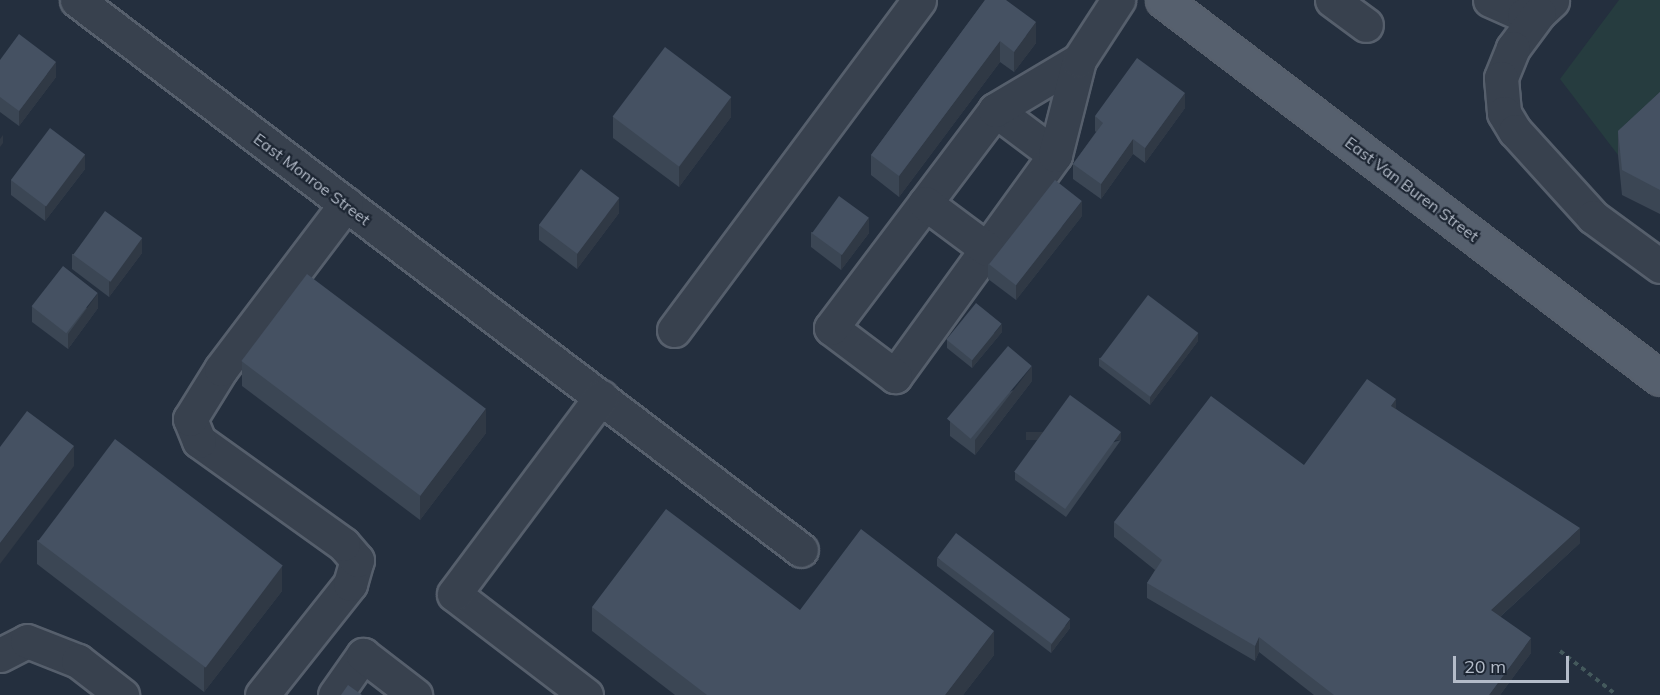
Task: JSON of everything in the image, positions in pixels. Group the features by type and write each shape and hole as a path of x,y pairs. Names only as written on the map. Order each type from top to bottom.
{"main road":[{"name":"East Van Buren Street","path":"1163,0 1660,378"}],"street":[{"name":"East Monroe Street","path":"77,0 801,550"},
{"path":"674,330 919,0"},
{"path":"1079,60 995,110 831,328 895,376 1055,155 1079,60 1118,0"},
{"path":"1332,0 1366,25"},
{"path":"1490,0 1508,12 1546,6"},
{"path":"1546,6 1513,48 1501,78 1504,113 1515,131 1593,218 1660,266"},
{"path":"995,110 1055,155"},
{"path":"925,203 987,249"},
{"path":"262,695 350,585 357,560 343,544 199,441 190,419 221,369 346,204"},
{"path":"586,695 454,594 600,397"},
{"path":"0,656 27,640 78,661 122,695"},
{"path":"334,695 363,655 416,695"}],"path":[{"path":"1560,651 1614,693"}],"green space":[{"path":"1619,0 1660,0 1660,116 1618,155 1560,79"}],"building":[{"path":"985,0 1006,0 1036,22 1014,52 1000,41 899,176 871,155"},
{"path":"19,34 56,62 19,111 0,97 0,60"},
{"path":"665,47 731,97 679,166 613,116"},
{"path":"1137,58 1185,93 1145,148 1133,139 1101,184 1073,164 1103,123 1095,116"},
{"path":"1660,92 1660,190 1622,170 1618,131"},
{"path":"50,128 85,154 46,206 11,180"},
{"path":"581,169 619,198 577,254 539,225"},
{"path":"1055,180 1082,201 1016,285 989,264"},
{"path":"839,196 869,218 842,255 812,233"},
{"path":"105,211 142,238 110,282 73,255"},
{"path":"63,266 98,293 66,333 32,306"},
{"path":"307,274 486,409 420,496 241,361"},
{"path":"1148,295 1198,333 1150,397 1100,359"},
{"path":"976,303 1002,324 972,360 946,340"},
{"path":"1008,346 1032,366 971,439 947,419"},
{"path":"1367,379 1396,399 1391,406 1580,528 1491,610 1531,638 1489,695 1334,695 1259,637 1255,646 1147,583 1162,560 1114,522 1211,396 1304,465"},
{"path":"1070,395 1121,432 1065,509 1014,472"},
{"path":"27,411 74,446 0,543 0,447"},
{"path":"115,439 283,565 206,668 38,541"},
{"path":"666,509 800,610 861,529 994,631 945,695 707,695 592,607"},
{"path":"956,533 1070,619 1052,644 937,558"},
{"path":"348,685 362,695 341,695"}]}
